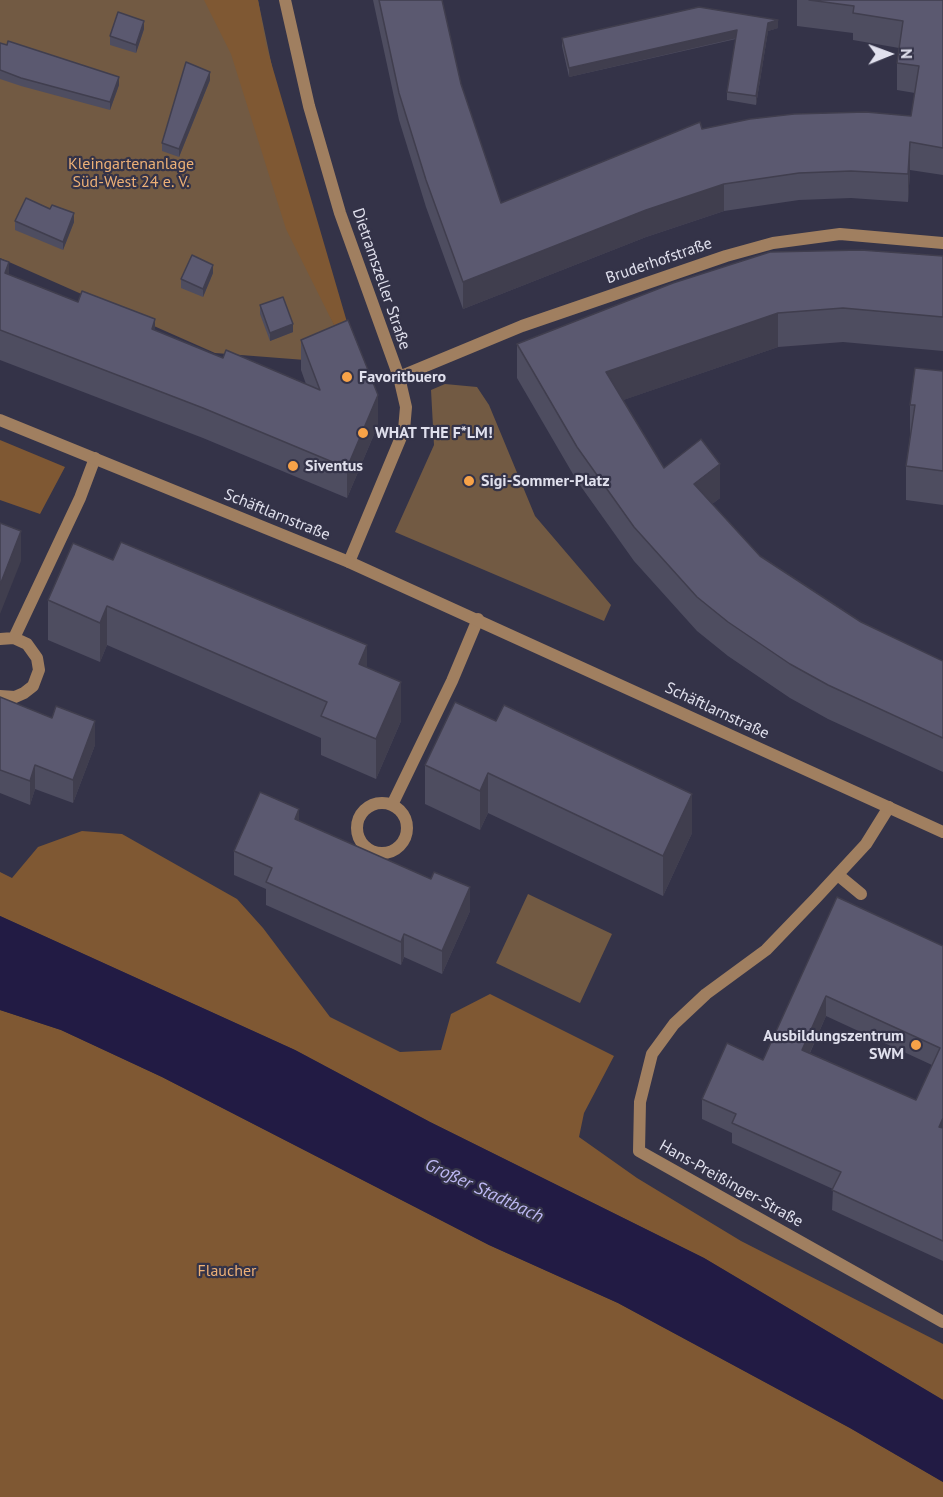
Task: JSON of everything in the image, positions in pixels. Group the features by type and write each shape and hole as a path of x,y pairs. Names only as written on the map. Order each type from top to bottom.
{"street":[{"name":"Dietramszeller Straße","path":"285,0 309,106 340,213 399,376 406,407 404,430 349,562"},
{"name":"Bruderhofstraße","path":"399,376 533,322 726,256 773,243 840,234 943,243"},
{"name":"Schäftlarnstraße","path":"0,420 349,562 943,832"},
{"path":"14,638 80,498 95,458"},
{"path":"392,805 452,681 477,619"},
{"path":"0,639 14,638 27,644 34,652 39,670 33,686 24,693 15,697 0,696"},
{"path":"375,803 392,805 405,819 407,830 404,839 398,848 389,852 369,850 357,834 360,814 375,803"},
{"name":"Hans-Preißinger-Straße","path":"889,807 866,844 838,875 766,950 706,994 674,1024 652,1054 640,1102 639,1151 943,1322"},
{"path":"838,875 861,894"}],"green space":[{"name":"Kleingartenanlage Süd-West 24 e. V.","path":"0,0 258,0 319,291 338,333 305,360 215,353 0,258"},
{"path":"204,0 258,0 266,45 349,329 338,333 286,229 231,54"},
{"name":"Sigi-Sommer-Platz","path":"445,384 477,387 489,405 535,516 611,605 604,621 395,532 434,445 431,390"},
{"path":"0,440 65,467 40,514 0,500"},
{"path":"82,831 122,834 237,899 263,928 330,1017 400,1052 441,1050 451,1014 490,994 614,1056 584,1113 579,1137 637,1178 741,1241 943,1344 943,1400 704,1258 430,1122 295,1050 0,916 0,872 12,878 38,847"},
{"path":"528,894 612,934 580,1003 496,963"},
{"name":"Flaucher","path":"0,1010 61,1030 162,1077 489,1245 618,1303 850,1428 943,1482 943,1497 0,1497"}],"water":[{"name":"Großer Stadtbach","path":"0,916 295,1050 430,1122 704,1258 943,1400 943,1482 850,1428 618,1303 489,1245 162,1077 61,1030 0,1010"}],"building":[{"path":"379,0 442,0 461,84 501,203 700,122 702,129 750,119 794,114 866,112 911,116 919,66 897,63 903,21 853,13 854,6 809,0 943,0 943,148 910,142 908,174 851,171 799,173 724,184 646,210 463,282 426,180 399,93"},
{"path":"699,7 778,20 768,23 756,96 727,92 737,30 569,68 562,38"},
{"path":"118,12 144,21 136,45 110,36"},
{"path":"8,41 119,77 110,102 21,78 0,70 0,43 7,45"},
{"path":"186,62 210,72 179,149 162,143"},
{"path":"26,198 50,209 52,205 74,213 63,242 15,221"},
{"path":"861,250 943,256 943,317 843,308 778,313 606,372 664,468 701,439 720,464 694,484 760,556 861,622 943,661 943,738 828,685 790,664 728,622 697,597 634,527 577,447 517,344 673,283 770,252"},
{"path":"192,255 213,265 203,289 181,279"},
{"path":"0,259 9,262 5,273 78,302 82,291 155,319 152,329 223,358 226,350 320,390 301,340 348,320 378,395 347,468 203,408 0,330"},
{"path":"283,297 293,324 270,333 260,305"},
{"path":"915,368 943,371 943,471 906,466 915,405 910,405"},
{"path":"0,523 21,531 0,585"},
{"path":"121,542 367,645 359,664 401,682 376,739 321,716 327,702 107,606 100,623 48,600 73,543 113,560"},
{"path":"0,697 52,718 56,706 95,721 73,780 35,765 30,781 0,770"},
{"path":"455,702 496,721 504,705 692,794 663,856 488,773 480,791 425,765"},
{"path":"260,792 299,809 295,819 431,879 434,872 470,887 442,951 404,934 401,942 266,882 272,868 234,851"},
{"path":"837,897 943,946 943,1118 939,1127 943,1128 943,1241 832,1190 841,1172 732,1123 736,1114 702,1099 727,1043 763,1060","holes":["826,996 940,1048 916,1100 802,1050"]}],"place":[{"name":"Favoritbuero","path":"347,377"},
{"name":"WHAT THE F*LM!","path":"363,433"},
{"name":"Siventus","path":"293,466"},
{"name":"Sigi-Sommer-Platz","path":"469,481"},
{"name":"Ausbildungszentrum SWM","path":"916,1045"}]}
